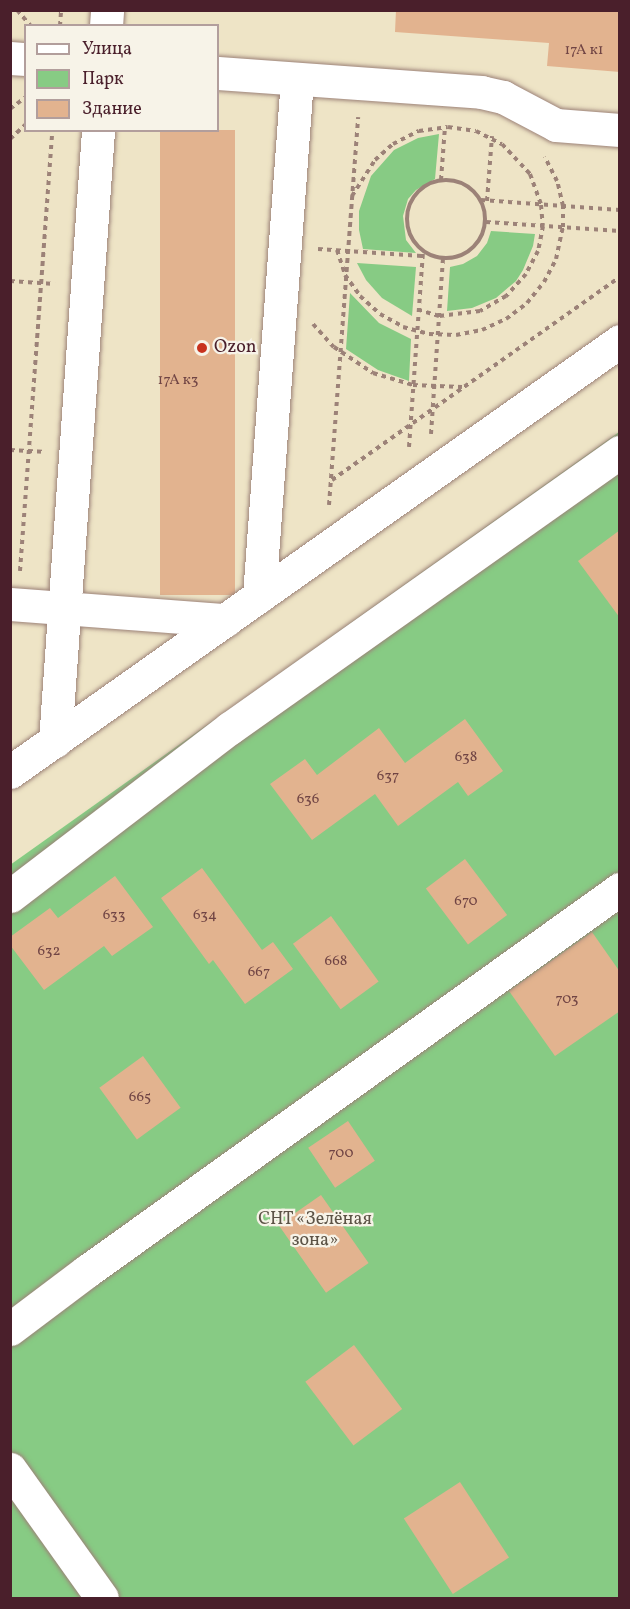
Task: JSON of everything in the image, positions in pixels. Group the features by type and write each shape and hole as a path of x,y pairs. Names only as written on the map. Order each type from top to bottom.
{"street":[{"path":"219,73 494,94 556,125 620,130"},
{"path":"260,596 297,79"},
{"path":"55,741 98,132"},
{"path":"10,772 620,341"},
{"path":"10,896 230,728 620,452"},
{"path":"14,604 225,620"},
{"path":"10,1329 97,1264 620,890"},
{"path":"10,1469 102,1599"}],"path":[{"path":"17,10 28,24"},
{"path":"326,549 360,83"},
{"path":"494,94 484,200 486,222 483,234 467,252 456,257 443,258 423,250 409,232 408,209 420,189 441,180 464,184 484,200 620,210"},
{"path":"10,109 24,98"},
{"path":"10,139 24,126"},
{"path":"352,196 375,160 393,144 419,131 445,127 476,131 508,148 523,164 537,189 543,226 538,251 526,274 506,296 480,310 439,316 419,310"},
{"path":"441,180 445,127"},
{"path":"14,604 52,132"},
{"path":"337,250 345,275 360,297 380,314 417,331 438,335 456,335 482,330 506,319 527,303 544,282 556,259 563,227 557,181 540,150"},
{"path":"486,222 620,231"},
{"path":"422,256 337,250 284,261 307,315 340,351 373,373 413,385 434,388 463,387"},
{"path":"417,485 410,425 423,250"},
{"path":"417,485 433,409 443,258"},
{"path":"331,481 620,277"},
{"path":"10,281 87,286"}],"green space":[{"path":"439,134 435,179 416,190 408,199 403,216 406,240 416,253 363,249 359,230 359,211 371,176 394,150 418,138"},
{"path":"491,231 535,234 533,246 523,270 516,281 496,298 472,308 447,311 450,267 463,264 477,256 487,243"},
{"path":"357,263 416,267 412,316 382,298 366,280"},
{"path":"350,293 379,323 411,339 409,381 378,370 346,349"},
{"name":"СНТ «Зелёная зона»","path":"619,432 619,1598 11,1598 10,865"}],"building":[{"path":"396,10 620,10 620,72 547,66 549,43 395,32"},
{"path":"235,130 235,595 160,595 160,132"},
{"path":"620,530 620,618 578,561"},
{"path":"465,719 503,771 468,796 458,782 398,826 375,794 312,840 270,784 305,759 317,775 379,728 405,763"},
{"path":"465,859 507,915 468,944 426,888"},
{"path":"202,868 262,950 273,942 293,969 245,1004 213,960 209,964 161,898"},
{"path":"115,876 153,927 112,956 104,946 44,990 10,945 10,937 50,908 58,918"},
{"path":"331,916 379,982 341,1009 293,944"},
{"path":"592,932 620,972 620,1011 555,1056 509,991"},
{"path":"143,1056 181,1108 137,1140 99,1088"},
{"path":"348,1121 375,1161 335,1188 308,1148"},
{"path":"321,1195 369,1263 326,1293 278,1225"},
{"path":"354,1345 402,1409 353,1446 305,1382"},
{"path":"460,1482 509,1557 453,1594 404,1518"}],"place":[{"name":"Ozon","path":"202,348"}]}
